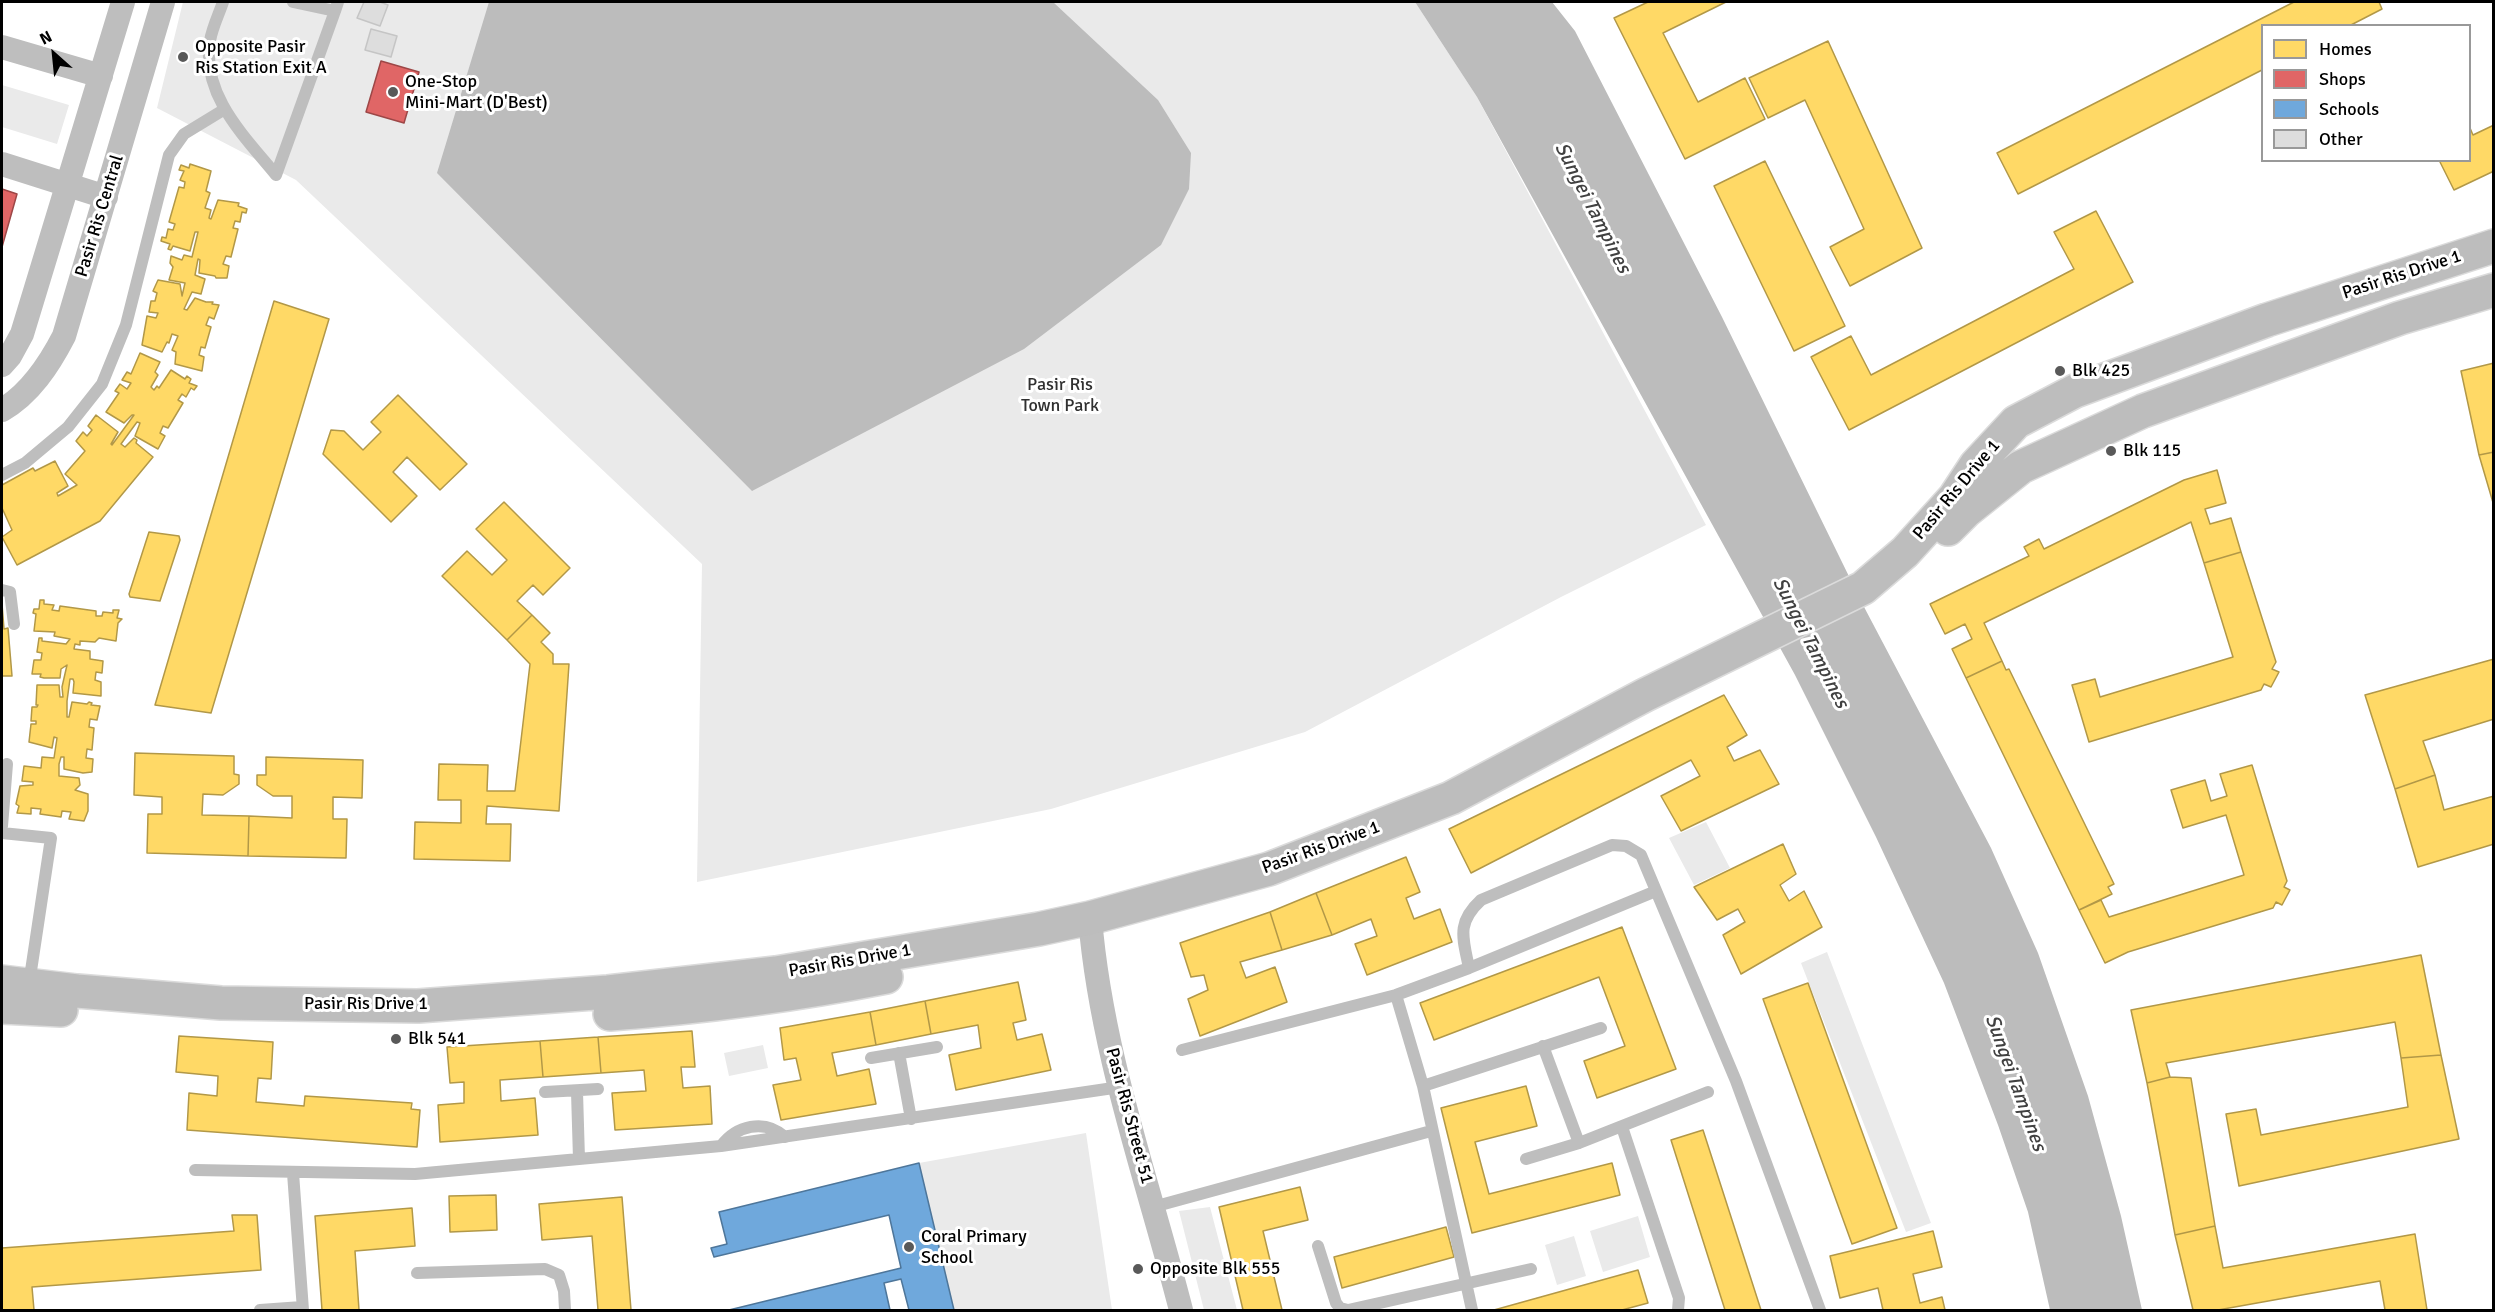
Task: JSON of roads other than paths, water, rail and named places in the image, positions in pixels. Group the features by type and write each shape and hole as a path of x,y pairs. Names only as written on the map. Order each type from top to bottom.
{"main road":[{"name":"Pasir Ris Drive 1","path":"1866,593 1955,497 1976,465 2016,422 2075,391 2128,371 2267,320 2493,246"},
{"name":"Pasir Ris Drive 1","path":"2,1007 226,1020 309,1019 393,1024 488,1023 676,1009 816,991 1091,927 1176,912 1370,847 1461,805 1866,593 1913,563 1966,511 2021,467 2164,403 2389,321 2493,290"},
{"name":"Pasir Ris Drive 1","path":"15,984 221,1003 418,1006 608,992 776,973 1039,929 1091,927"}],"street":[{"path":"2,365 10,356 22,334 123,2"},
{"name":"Pasir Ris Central","path":"2,411 34,383 54,356 64,336 163,2"},
{"path":"2,47 100,75"},
{"path":"2,164 106,197"},
{"name":"Pasir Ris Street 51","path":"1091,927 1102,1011 1120,1087 1181,1311"}],"lane":[{"path":"224,2 210,41 209,67 220,100 233,123 276,175 336,6 293,2"},
{"path":"2,475 25,463 68,427 102,384 126,325 169,155 184,134 225,109"},
{"path":"2,590 10,592 14,624"},
{"path":"2,826 7,764"},
{"path":"2,833 51,837 15,984"},
{"path":"1469,968 1462,932 1468,912 1481,900 1612,845 1626,846 1641,855 1736,1082 1820,1311"},
{"path":"1182,1050 1396,995 1469,968 1656,891"},
{"path":"1396,995 1423,1086 1472,1311"},
{"path":"1423,1086 1601,1028"},
{"path":"1543,1046 1579,1143"},
{"path":"871,1058 937,1047"},
{"path":"899,1053 911,1119"},
{"path":"195,1170 415,1174 721,1146 1120,1087"},
{"path":"545,1092 577,1092 598,1089"},
{"path":"577,1092 579,1159"},
{"path":"1526,1159 1579,1143 1708,1092"},
{"path":"1622,1127 1679,1298 1678,1311"},
{"path":"1153,1207 1431,1131"},
{"path":"260,1311 302,1309 293,1173"},
{"path":"1318,1246 1336,1304 1348,1310 1382,1307 1465,1283 1531,1269"},
{"path":"417,1273 545,1269 559,1275 564,1291 565,1311"}],"water":[{"path":"489,2 1053,2 1158,100 1191,153 1189,189 1161,245 1024,349 752,491 437,173"},
{"name":"Sungei Tampines","path":"1415,2 1552,2 1575,31 1722,317 1863,605 1991,848 2038,953 2088,1096 2121,1216 2142,1310 2050,1310 2028,1212 1998,1125 1944,983 1876,837 1795,675 1477,97"}],"place":[{"name":"Opposite Pasir Ris Station Exit A","path":"183,57"},
{"name":"One-Stop Mini-Mart (D'Best)","path":"393,92"},
{"name":"Blk 425","path":"2060,371"},
{"name":"Blk 115","path":"2111,451"},
{"name":"Blk 541","path":"396,1039"},
{"name":"Coral Primary School","path":"909,1247"},
{"name":"Opposite Blk 555","path":"1138,1269"}],"park label":[{"name":"Pasir Ris Town Park","path":"1060,395"}]}
